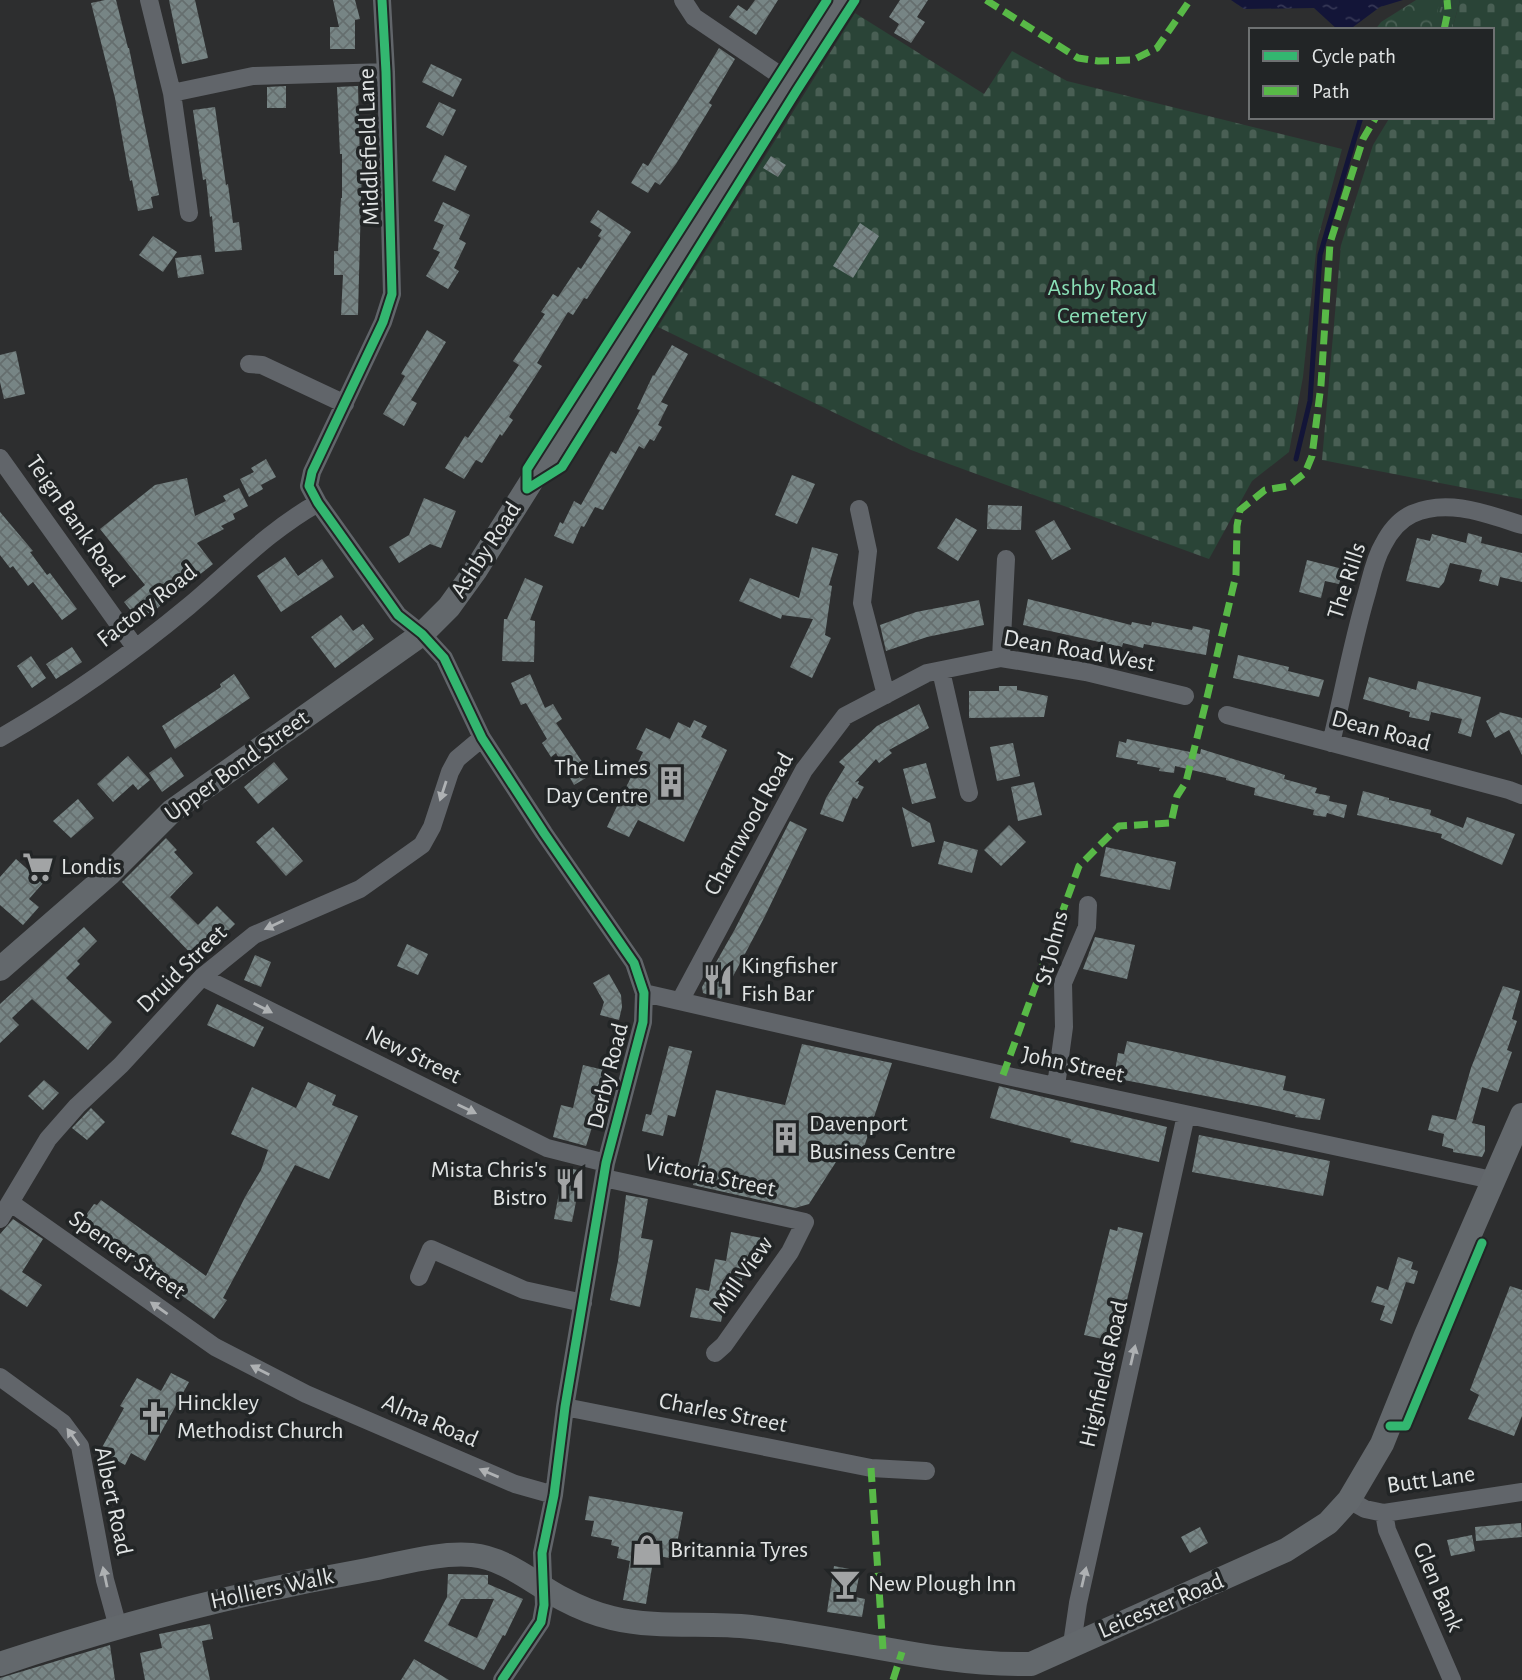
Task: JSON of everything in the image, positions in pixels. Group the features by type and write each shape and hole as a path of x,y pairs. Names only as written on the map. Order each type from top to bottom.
{"main road":[{"name":"Ashby Road","path":"422,634 449,607 475,571 837,0"},
{"name":"Upper Bond Street","path":"0,969 109,874 172,811 422,634"},
{"name":"Leicester Road","path":"543,1587 592,1612 628,1621 751,1627 1036,1672 1072,1644 1286,1550 1328,1524 1349,1500 1386,1435 1492,1180 1522,1115"},
{"name":"Holliers Walk","path":"0,1664 206,1602 449,1556 472,1555 492,1559 543,1587"}],"street":[{"path":"149,0 172,93 189,214"},
{"name":"Middlefield Lane","path":"345,404 386,315 392,294 382,0"},
{"path":"683,0 694,17 787,80"},
{"path":"172,93 253,76 386,72"},
{"path":"249,364 262,365 345,404 310,481 311,493 318,503"},
{"name":"Teign Bank Road","path":"0,458 135,648"},
{"name":"Derby Road","path":"318,503 398,615 422,634 444,658 482,738 634,963 644,993 643,1022 605,1171 565,1407 554,1495 541,1553 544,1605 541,1622 502,1680"},
{"name":"Factory Road","path":"0,738 35,718 135,648 189,606 279,528 318,503"},
{"name":"The Rills","path":"1331,743 1356,629 1382,545 1391,531 1412,514 1450,507 1471,510 1522,525"},
{"path":"859,509 868,551 862,603 887,695"},
{"path":"1001,657 1006,559"},
{"name":"Dean Road West","path":"887,695 927,673 1001,657 1185,696"},
{"path":"941,671 969,793"},
{"name":"Charnwood Road","path":"680,1001 804,770 845,716 887,695"},
{"name":"Dean Road","path":"1227,715 1522,795"},
{"name":"Druid Street","path":"0,1219 48,1139 202,977 254,935 360,889 422,845 432,827 457,759 482,738"},
{"name":"St Johns","path":"1056,1086 1064,1027 1063,983 1087,927 1088,905"},
{"name":"New Street","path":"202,977 547,1148 605,1171"},
{"name":"John Street","path":"644,993 1186,1115 1492,1180"},
{"name":"Highfields Road","path":"1072,1644 1078,1603 1186,1115"},
{"name":"Victoria Street","path":"605,1171 806,1222"},
{"name":"Spencer Street","path":"11,1203 215,1347"},
{"name":"Mill View","path":"715,1353 724,1345 790,1252 806,1222"},
{"path":"419,1277 431,1249 524,1290 583,1303"},
{"name":"Alma Road","path":"215,1347 306,1394 515,1484 554,1495"},
{"name":"Albert Road","path":"0,1377 63,1423 80,1446 105,1580 118,1627"},
{"name":"Charles Street","path":"565,1407 871,1468 926,1471"},
{"name":"Butt Lane","path":"1349,1500 1365,1509 1384,1513 1522,1492"},
{"name":"Glen Bank","path":"1384,1513 1387,1530 1452,1680"}],"green space":[{"path":"1416,0 1440,0 1433,28 1376,28 1381,22"},
{"path":"1431,0 1460,0 1453,28 1416,28"},
{"path":"1460,0 1522,0 1522,499 1322,460 1341,245 1373,145 1389,119 1494,119 1494,28 1453,28"},
{"name":"Ashby Road Cemetery","path":"855,13 984,94 1012,51 1067,81 1342,149 1317,242 1303,377 1289,452 1252,481 1209,559 911,450 658,327"}],"water":[{"path":"1231,0 1403,0 1380,7 1352,28 1336,28 1314,8 1244,9"}],"building":[{"path":"116,0 129,48 159,195 151,197 153,208 138,211 115,98 91,3"},
{"path":"169,0 195,0 208,58 182,64"},
{"path":"333,0 355,0 360,19 355,20 355,49 330,49 330,27 339,27"},
{"path":"755,0 778,0 756,35 729,17 738,5 747,11"},
{"path":"900,0 928,0 917,17 925,22 911,43 894,33 899,24 889,17"},
{"path":"719,48 735,59 709,103 712,105 676,164 660,185 655,182 648,193 631,183 643,163 648,166"},
{"path":"431,64 462,79 453,97 422,82"},
{"path":"286,86 286,108 267,108 267,87"},
{"path":"358,86 362,161 358,315 341,315 343,275 334,275 334,251 338,251 342,198 337,87"},
{"path":"439,102 456,110 443,136 426,127"},
{"path":"215,107 233,223 239,222 242,250 215,252 212,216 210,217 206,179 203,180 193,110"},
{"path":"445,155 467,166 455,191 432,181"},
{"path":"771,156 786,165 778,177 763,168"},
{"path":"443,202 470,215 459,239 466,243 454,268 459,271 448,289 426,276 440,252 433,249 444,225 434,221"},
{"path":"598,210 631,232 587,299 584,298 573,315 568,312 537,363 542,366 509,417 513,420 502,436 500,434 482,463 476,460 464,479 445,468 465,436 468,438 519,365 513,361 545,314 541,312 553,294 558,297 601,238 598,236 602,230 590,222"},
{"path":"860,223 879,236 853,278 833,266"},
{"path":"153,236 177,252 163,272 139,255"},
{"path":"201,255 204,274 178,278 175,258"},
{"path":"427,330 446,342 411,400 417,403 404,426 383,414 405,376 401,374"},
{"path":"672,345 688,354 661,402 668,405 658,425 662,427 654,441 650,439 644,449 639,446 603,510 595,507 584,527 581,526 573,544 554,536 574,501 581,505 611,451 616,454 640,410 637,409 653,375"},
{"path":"16,351 25,394 4,399 0,382 0,355"},
{"path":"266,459 276,477 261,485 263,489 249,497 240,479 254,472 251,468"},
{"path":"792,475 815,484 797,524 775,515"},
{"path":"187,478 195,516 226,501 223,496 239,488 248,506 233,514 235,519 221,526 224,529 197,543 213,564 140,622 124,602 145,585 100,529 155,485"},
{"path":"424,498 456,511 441,548 430,544 399,563 389,547 409,535"},
{"path":"988,505 1022,506 1021,530 987,529"},
{"path":"0,512 33,551 30,552 47,575 50,573 77,609 62,620 33,582 28,586 13,566 10,568 0,555"},
{"path":"956,518 977,530 958,561 937,548"},
{"path":"1054,520 1071,549 1052,560 1035,531"},
{"path":"1468,533 1482,537 1481,543 1522,553 1522,582 1500,577 1498,586 1479,581 1482,570 1450,563 1444,582 1439,588 1406,581 1417,538 1430,541 1432,534 1466,543"},
{"path":"812,547 838,554 829,585 832,586 825,635 831,638 812,678 790,667 813,619 782,615 781,619 739,601 750,578 799,598"},
{"path":"285,557 298,576 322,559 334,577 281,612 257,576"},
{"path":"1307,560 1343,569 1339,584 1325,581 1321,598 1299,592"},
{"path":"525,578 543,586 530,620 535,621 534,662 502,661 504,619 507,619"},
{"path":"1028,599 1131,625 1132,622 1151,626 1152,622 1192,630 1193,626 1210,630 1206,655 1144,644 1143,648 1123,643 1122,647 1023,625"},
{"path":"979,600 984,625 927,637 886,651 880,625 916,612"},
{"path":"341,615 353,631 363,624 374,639 335,668 311,637"},
{"path":"72,647 82,662 56,679 46,664"},
{"path":"1238,655 1289,667 1288,671 1324,680 1319,697 1233,678"},
{"path":"31,656 46,678 32,688 17,666"},
{"path":"234,674 250,698 175,749 162,726 221,687 220,684"},
{"path":"530,674 545,708 553,704 562,719 556,723 591,775 574,785 556,753 551,757 542,743 547,739 526,703 521,705 511,683"},
{"path":"1369,677 1416,690 1418,681 1481,697 1471,737 1458,733 1462,719 1431,712 1429,721 1409,717 1410,712 1363,699"},
{"path":"999,686 1017,686 1017,690 1048,696 1044,717 969,718 969,691 999,691"},
{"path":"919,704 929,728 889,750 892,753 879,763 876,759 855,782 859,781 858,784 864,787 857,799 853,797 843,822 820,814 826,798 845,767 839,762 877,726"},
{"path":"1499,712 1522,718 1522,755 1509,730 1495,738 1486,721"},
{"name":"The Limes Day Centre","path":"694,720 707,726 701,737 727,750 684,842 638,820 629,837 607,827 643,752 636,749 646,728 670,739 678,722 690,728"},
{"path":"1127,739 1200,754 1201,749 1285,775 1284,779 1317,788 1315,793 1330,796 1329,801 1347,805 1344,818 1327,813 1326,817 1313,815 1314,810 1254,795 1255,788 1226,778 1175,766 1174,773 1159,771 1160,768 1116,757 1119,741 1126,743"},
{"path":"1013,743 1020,776 997,781 990,747"},
{"path":"128,756 150,780 138,790 133,784 113,802 97,784"},
{"path":"171,757 184,776 162,792 149,773"},
{"path":"274,762 288,779 258,804 244,787"},
{"path":"926,763 936,798 912,804 903,769"},
{"path":"1034,782 1042,815 1018,821 1011,787"},
{"path":"1363,791 1431,810 1430,815 1463,828 1467,817 1515,834 1502,865 1441,838 1442,834 1357,815"},
{"path":"78,799 94,818 71,838 53,821"},
{"path":"902,807 930,823 935,842 912,847"},
{"path":"790,821 807,829 765,916 721,999 703,993 702,987"},
{"path":"1009,825 1026,842 1001,866 984,850"},
{"path":"273,827 303,861 286,876 256,842"},
{"path":"166,838 177,850 174,852 193,873 170,897 198,925 217,906 235,924 198,961 122,882"},
{"path":"944,841 978,850 972,873 938,864"},
{"path":"1106,847 1176,862 1170,890 1100,876"},
{"path":"16,859 43,883 29,899 39,907 23,925 0,905 0,877"},
{"path":"84,927 97,941 77,961 80,964 66,978 112,1022 88,1050 32,999 12,1018 19,1025 0,1043 0,1004"},
{"path":"1095,937 1135,945 1127,979 1083,969"},
{"path":"407,944 428,954 418,975 397,966"},
{"path":"255,955 271,962 261,987 244,980"},
{"path":"609,974 621,995 619,1020 600,1015 604,1002 593,983"},
{"path":"1503,986 1520,991 1512,1019 1517,1021 1507,1050 1512,1052 1498,1092 1482,1087 1472,1123 1485,1126 1485,1151 1482,1157 1453,1152 1453,1149 1442,1146 1444,1134 1428,1130 1432,1115 1456,1120 1471,1068"},
{"path":"217,1004 264,1027 254,1047 207,1025"},
{"path":"1127,1041 1286,1076 1283,1090 1325,1099 1320,1120 1114,1078 1118,1053 1124,1054"},
{"name":"Davenport Business Centre","path":"802,1044 892,1063 861,1156 843,1151 809,1204 795,1208 693,1185 716,1090 785,1105"},
{"path":"669,1046 692,1051 675,1117 668,1115 663,1136 642,1131 646,1114 651,1115"},
{"path":"583,1065 604,1070 596,1115 586,1146 553,1137 561,1105 573,1108"},
{"path":"44,1080 59,1093 43,1110 28,1096"},
{"path":"308,1082 336,1095 332,1105 358,1116 329,1179 295,1165 223,1298 227,1300 214,1319 81,1222 94,1204 97,1205 101,1200 206,1276 261,1170 268,1150 231,1134 252,1087 296,1108"},
{"path":"999,1086 1167,1127 1159,1162 1070,1142 1071,1139 990,1118"},
{"path":"91,1108 105,1122 87,1140 72,1128"},
{"path":"1199,1135 1330,1161 1323,1196 1192,1172"},
{"path":"564,1167 582,1171 572,1222 554,1219"},
{"path":"626,1195 648,1199 641,1238 653,1240 640,1307 610,1300"},
{"path":"13,1219 43,1239 22,1272 42,1285 27,1307 0,1289 0,1234"},
{"path":"1118,1227 1143,1233 1117,1342 1084,1335 1110,1229 1117,1231"},
{"path":"731,1232 762,1238 756,1267 745,1265 739,1294 727,1292 721,1322 690,1317 696,1288 709,1291 715,1259 726,1261"},
{"path":"1398,1257 1413,1262 1411,1269 1418,1271 1414,1284 1406,1282 1392,1324 1380,1320 1385,1306 1371,1302 1377,1286 1388,1290"},
{"path":"1510,1286 1522,1290 1522,1416 1514,1436 1468,1419 1479,1395 1470,1390"},
{"name":"Hinckley Methodist Church","path":"171,1373 189,1382 145,1461 131,1453 125,1465 100,1451 124,1408 120,1406 137,1378 161,1391"},
{"name":"Britannia Tyres","path":"589,1496 683,1512 674,1559 654,1555 646,1604 623,1600 630,1561 617,1558 619,1547 611,1545 612,1540 591,1536 594,1521 585,1520"},
{"path":"1521,1523 1522,1537 1476,1541 1475,1527"},
{"path":"1200,1527 1208,1543 1190,1553 1181,1537"},
{"path":"1472,1535 1475,1551 1451,1556 1447,1540"},
{"name":"New Plough Inn","path":"834,1566 860,1571 855,1597 865,1599 862,1617 827,1612"},
{"path":"448,1574 488,1575 488,1584 523,1599 484,1670 424,1641 447,1597","holes":["461,1599 494,1599 477,1638 448,1625"]},
{"path":"210,1624 213,1639 202,1641 210,1680 145,1680 140,1653 162,1648 159,1634"},
{"path":"110,1645 115,1680 0,1680 0,1678"},
{"path":"414,1659 449,1680 401,1680"}],"waterway":[{"path":"1296,459 1310,401 1320,255 1360,119"}],"marked path":[{"path":"986,0 1078,58 1098,61 1133,60 1157,48 1188,3"},
{"path":"1444,28 1447,0"},
{"path":"1003,1075 1079,866 1119,826 1171,823 1177,796 1186,782 1236,575 1240,510 1265,490 1288,486 1305,473 1312,456 1321,385 1330,243 1363,139 1375,119"},
{"path":"871,1468 883,1649"},
{"path":"893,1680 902,1652"}],"cycle path":[{"path":"382,0 392,294 383,322 312,472 309,486 318,503 398,615 422,634 444,658 482,738 634,963 644,993 643,1022 606,1163 565,1407 554,1495 542,1553 544,1605 541,1622 502,1680"},
{"path":"527,489 527,469 827,0"},
{"path":"527,489 562,467 855,0"},
{"path":"1390,1426 1406,1426 1482,1243"}],"place":[{"name":"The Limes Day Centre","path":"671,782"},
{"name":"Londis","path":"38,867"},
{"name":"Kingfisher Fish Bar","path":"718,980"},
{"name":"Davenport Business Centre","path":"786,1138"},
{"name":"Mista Chris's Bistro","path":"570,1184"},
{"name":"Hinckley Methodist Church","path":"154,1417"},
{"name":"Britannia Tyres","path":"647,1550"},
{"name":"New Plough Inn","path":"845,1584"}]}
